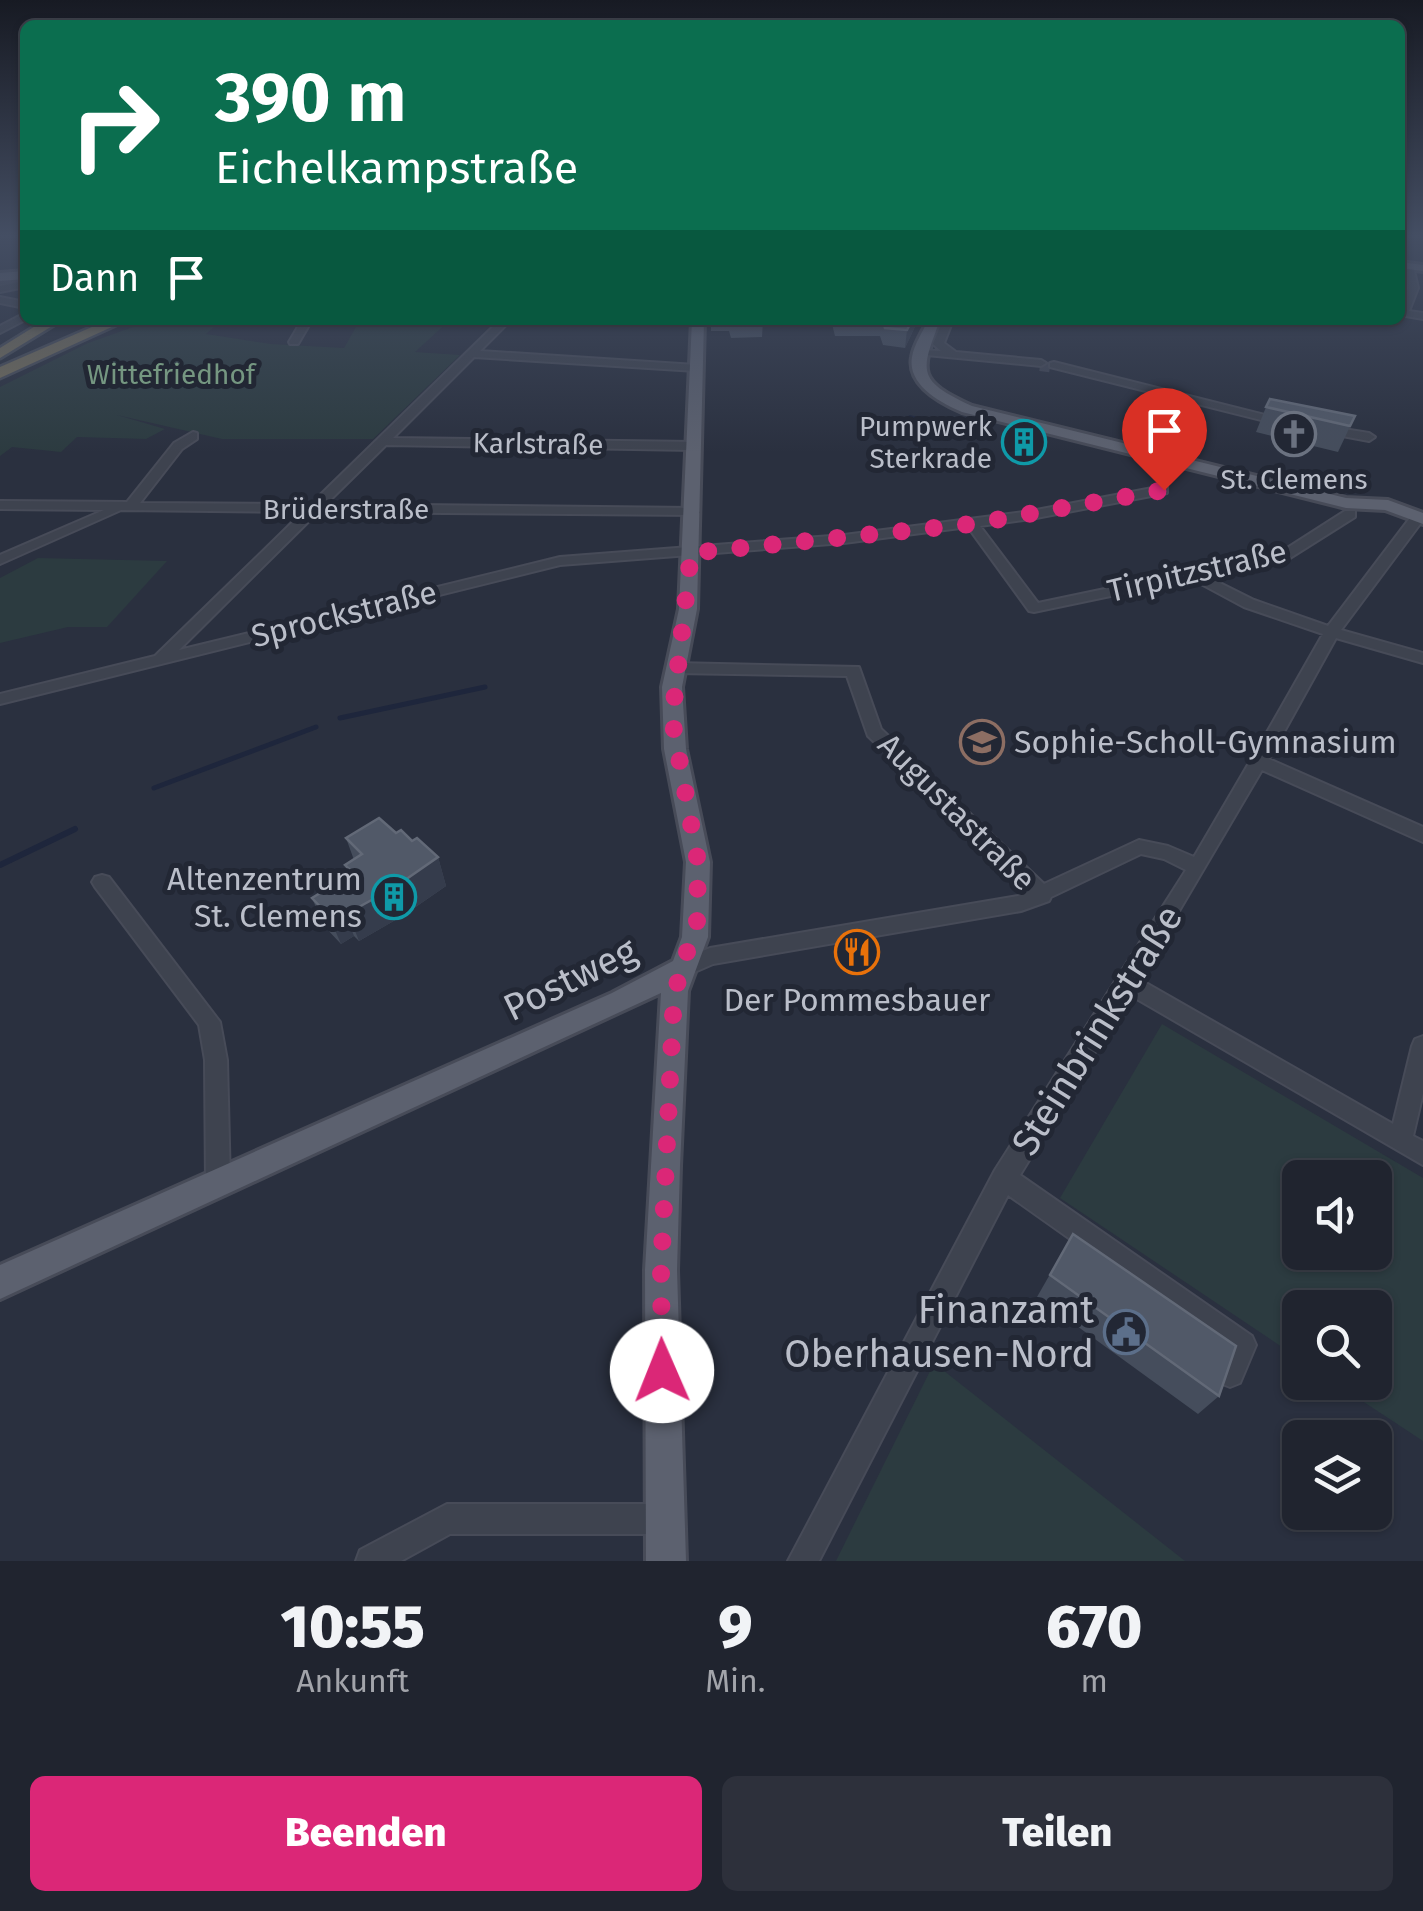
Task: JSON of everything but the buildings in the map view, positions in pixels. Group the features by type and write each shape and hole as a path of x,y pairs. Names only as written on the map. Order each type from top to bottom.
{"highway":[{"path":"0,358 48,325"},
{"path":"0,358 68,325"},
{"path":"0,372 87,325"},
{"path":"0,372 108,325"}],"main road":[{"path":"666,1561 661,1270 673,1015 682,969 696,929 698,862 675,749 674,668 688,609 698,325"},
{"path":"932,325 920,352 919,369 928,384 950,401 986,416 1346,503 1388,505 1421,518"},
{"name":"Postweg","path":"0,1282 605,1009 682,969"}],"street":[{"path":"294,342 304,325"},
{"path":"161,659 501,325"},
{"path":"946,325 938,344 947,351"},
{"path":"947,351 1041,364 920,352 947,351"},
{"path":"471,354 696,368"},
{"path":"1054,366 1300,426 1369,436"},
{"path":"0,560 130,507 178,446 193,436"},
{"name":"Karlstraße","path":"380,441 695,446"},
{"name":"Sprockstraße","path":"0,699 560,560 691,553 972,524 1164,490"},
{"name":"Brüderstraße","path":"0,505 693,512"},
{"name":"Tirpitzstraße","path":"972,524 1034,608 1289,554 1350,514"},
{"name":"Steinbrinkstraße","path":"803,1561 1004,1178 1198,867 1331,632 1421,518"},
{"path":"1195,575 1229,597 1423,658"},
{"name":"Augustastraße","path":"674,668 853,671 874,732 1033,882 1042,896"},
{"path":"1256,760 1423,834"},
{"name":"Postweg","path":"682,969 710,956 980,912 1042,896 1139,847 1168,853 1198,867"},
{"path":"102,882 209,1022 214,1041 218,1185"},
{"path":"1128,983 1423,1154"},
{"path":"1400,1141 1423,1046"},
{"path":"1004,1178 1243,1345 1230,1373"},
{"path":"371,1561 447,1519 666,1518"}],"green space":[{"name":"Wittefriedhof","path":"139,325 216,325 206,334 271,344 344,348 357,325 445,325 415,352 460,355 373,439 222,439 117,415 165,429 146,439 77,437 61,452 12,447 0,456 0,387 88,343"},
{"path":"38,558 167,561 107,627 68,627 0,643 0,578"},
{"path":"1162,1024 1423,1178 1423,1441 1361,1400 1392,1400 1392,1290 1282,1290 1282,1347 1060,1198"},
{"path":"934,1363 1185,1561 836,1561"}],"water":[{"path":"910,415 964,429 969,435 940,440 909,434 896,422"}],"waterway":[{"path":"340,718 485,687"},
{"path":"154,788 316,727"},
{"path":"0,865 75,829"}],"tunnel":[{"path":"1040,366 1054,368"}],"place":[{"name":"St. Clemens","path":"1294,434"},
{"name":"Pumpwerk Sterkrade","path":"1024,442"},
{"name":"Sophie-Scholl-Gymnasium","path":"982,742"},
{"name":"Altenzentrum St. Clemens","path":"394,897"},
{"name":"Der Pommesbauer","path":"857,952"},
{"name":"Finanzamt Oberhausen-Nord","path":"1126,1332"}],"route":[{"path":"662,1371 661,1270 673,1015 675,990 697,922 698,862 672,719 674,668 688,609 691,553 972,524 1164,490"}]}
